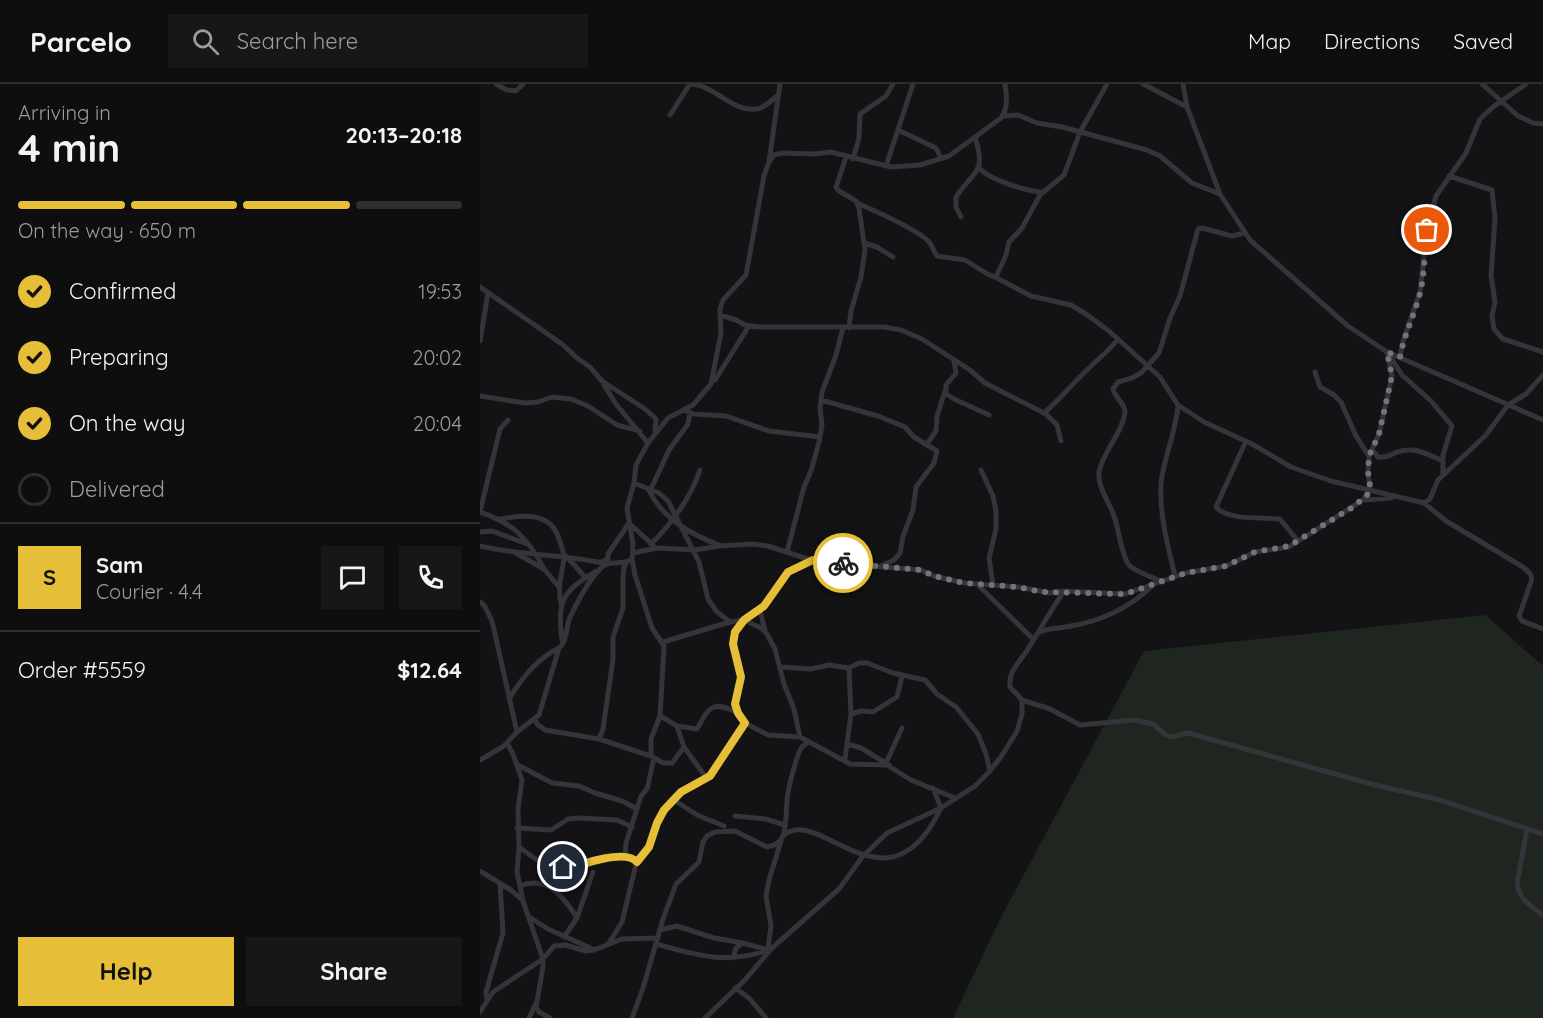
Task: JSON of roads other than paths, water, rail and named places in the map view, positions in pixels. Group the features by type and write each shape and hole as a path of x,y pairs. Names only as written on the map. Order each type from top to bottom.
{"street":[{"path":"496,84 507,90 516,91 523,84"},
{"path":"670,115 690,84 700,86 740,106 755,110 778,96"},
{"path":"711,384 721,333 720,315 723,300 746,275 764,176 769,162 780,84"},
{"path":"854,159 859,138 860,114 886,96 893,84"},
{"path":"886,166 913,84"},
{"path":"1005,84 1006,113"},
{"path":"995,277 999,273 1009,242 1022,228 1042,192 1064,176 1080,132 1107,84"},
{"path":"1143,84 1187,107"},
{"path":"1183,84 1187,107 1220,194 1244,233 1348,326 1387,352 1543,420"},
{"path":"1482,84 1521,118 1543,124"},
{"path":"1400,357 1403,341 1420,292 1427,230 1434,201 1466,153 1480,119 1526,84"},
{"path":"769,162 774,155 782,153 831,152 886,166 920,165 954,153 1006,113 1022,116 1040,124 1052,124 1154,152 1186,180 1220,194"},
{"path":"898,130 936,148 941,158"},
{"path":"961,217 956,207 956,197 979,168 979,150 975,137"},
{"path":"846,157 836,187 839,191 922,237 931,244 937,256 965,260 1031,296 1071,305 1086,314 1160,377 1178,405 1204,422 1246,441 1291,467 1331,481 1424,503 1446,521 1523,567 1532,578 1519,615 1522,621 1543,629"},
{"path":"979,168 987,175 1016,187 1042,192"},
{"path":"1449,176 1492,190 1495,218 1491,276 1495,302 1492,316 1494,329 1503,339 1543,352"},
{"path":"787,552 820,437 821,400 861,277 864,243 861,213 857,203"},
{"path":"1163,582 1134,568 1128,562 1118,527 1101,486 1099,477 1103,462 1125,411 1114,394 1113,387 1118,382 1136,377 1148,367 1163,345 1170,318 1180,296 1198,229 1232,236 1244,233"},
{"path":"864,243 893,256"},
{"path":"480,287 562,344 590,367 648,443"},
{"path":"480,341 488,293"},
{"path":"720,315 748,326 884,327 901,330 922,339 974,372 985,383 1044,413 1057,424 1061,441"},
{"path":"602,381 656,418 662,420 668,418 699,399 731,356 748,326"},
{"path":"1044,413 1118,339"},
{"path":"599,739 603,729 612,664 613,637 623,608 624,567 641,550 753,544 817,562 921,570 948,580 977,584 1050,593 1064,591 1125,594 1175,576 1217,568 1255,552 1286,548 1363,500 1370,489 1368,472 1370,453 1379,434 1392,376 1387,352"},
{"path":"1387,352 1402,375 1431,401 1452,426 1443,461 1443,475"},
{"path":"927,444 936,431 937,416 946,385 956,373 954,360"},
{"path":"1315,372 1320,387 1341,402 1356,436 1370,453 1384,458 1399,451 1415,450 1443,461"},
{"path":"1424,503 1428,502 1443,475 1486,435 1508,405 1518,400 1542,380"},
{"path":"945,392 954,399 989,415"},
{"path":"480,395 525,403 538,402 552,397 571,399 588,406 617,425 640,431"},
{"path":"821,400 878,416 905,427 914,437 936,450 933,466 916,487 913,510 903,536 900,553 894,560 879,567"},
{"path":"1175,576 1164,522 1161,485 1177,419 1178,405"},
{"path":"683,410 690,413 726,416 760,429 820,437"},
{"path":"690,413 688,424 669,450 649,488 653,498 673,518 693,549 703,575 708,599 716,611 730,622"},
{"path":"655,433 656,418"},
{"path":"625,856 626,843 641,796 647,789 652,757 651,739 660,716 664,646 652,628 635,575 631,558 627,508 636,465 648,443 668,418"},
{"path":"508,420 501,425 480,512 500,519 518,532 559,587"},
{"path":"1246,441 1216,507 1220,511 1248,517 1280,519 1298,541"},
{"path":"651,544 689,496 700,470"},
{"path":"981,470 993,496 996,511 996,529 989,551 993,585"},
{"path":"634,483 659,493 668,501 673,518"},
{"path":"1363,500 1397,498"},
{"path":"500,519 527,515 548,522 558,534 565,556 586,578"},
{"path":"629,523 657,548"},
{"path":"480,760 507,743 517,732 535,720 542,708 573,612 629,523"},
{"path":"678,525 696,537 719,546"},
{"path":"480,532 492,531 528,544"},
{"path":"480,546 565,556 603,565"},
{"path":"512,551 544,569"},
{"path":"561,646 559,587 565,556"},
{"path":"561,604 571,589 603,565 631,558"},
{"path":"813,560 796,567 783,576 760,610 744,620 735,632 733,644 741,677 735,704 738,713 745,723 768,735 800,737 845,759 850,764 889,765"},
{"path":"977,584 1034,637"},
{"path":"1034,637 1047,629 1073,626 1107,616 1130,604 1153,585"},
{"path":"1064,591 1015,666 1009,682 1012,692 1022,700 1050,709 1080,725 1144,721 1153,724 1172,737 1188,733 1371,784 1440,800 1543,834"},
{"path":"480,602 492,621 517,732"},
{"path":"760,610 765,631 776,649 800,737"},
{"path":"716,611 718,625"},
{"path":"663,642 718,625 744,620 765,631"},
{"path":"509,699 516,687 544,656 561,646"},
{"path":"781,667 811,669 829,665 849,668 859,663 867,663 902,676 925,680 937,694 962,713 979,736 990,771"},
{"path":"845,759 852,714 849,668"},
{"path":"852,714 861,711 873,712 897,697 902,676"},
{"path":"705,1018 756,968 769,949 839,889 863,856 887,833 941,808 975,786 990,771 1017,731 1022,714 1022,700"},
{"path":"660,716 677,726 697,729 704,714 713,706 722,706 738,713"},
{"path":"535,720 544,730 599,739 663,763 672,763 684,747"},
{"path":"609,943 622,922 637,862 649,847 661,814 684,790 707,779 745,723"},
{"path":"677,726 684,747 707,779"},
{"path":"889,765 902,728"},
{"path":"769,949 771,926 766,900 768,885 782,838 787,798 800,749 809,742"},
{"path":"507,743 518,765 522,787 518,809 519,848 516,866 524,901 543,959 537,1010 550,1018"},
{"path":"848,744 861,748 911,780 955,798"},
{"path":"518,765 552,783 579,786 622,801 637,809"},
{"path":"632,1018 676,884 699,862 703,842 707,836 715,832 735,831 767,847 774,846 791,830 810,832 863,856 889,858 902,855 923,837 935,821 941,808 933,788"},
{"path":"674,800 697,815 724,826"},
{"path":"735,816 766,819 785,825"},
{"path":"517,828 551,830 568,819 578,818 617,820 632,827"},
{"path":"1527,829 1517,883 1518,891 1522,898 1543,915"},
{"path":"519,848 544,865 569,870"},
{"path":"546,885 569,870 593,861 625,856 637,862"},
{"path":"480,872 500,883 524,901"},
{"path":"564,937 577,918 593,872"},
{"path":"520,886 537,882 552,888 577,918"},
{"path":"487,1001 486,992 503,933 500,883"},
{"path":"529,917 564,937 594,950"},
{"path":"660,930 677,926 714,938 769,949"},
{"path":"480,1012 494,992 543,959 551,948 559,945 581,950 594,950 629,938 657,941 702,955 721,958 743,958 769,949"},
{"path":"733,958 736,948 743,943"},
{"path":"735,988 749,998 766,1018"},
{"path":"529,1018 537,1002"}]}
